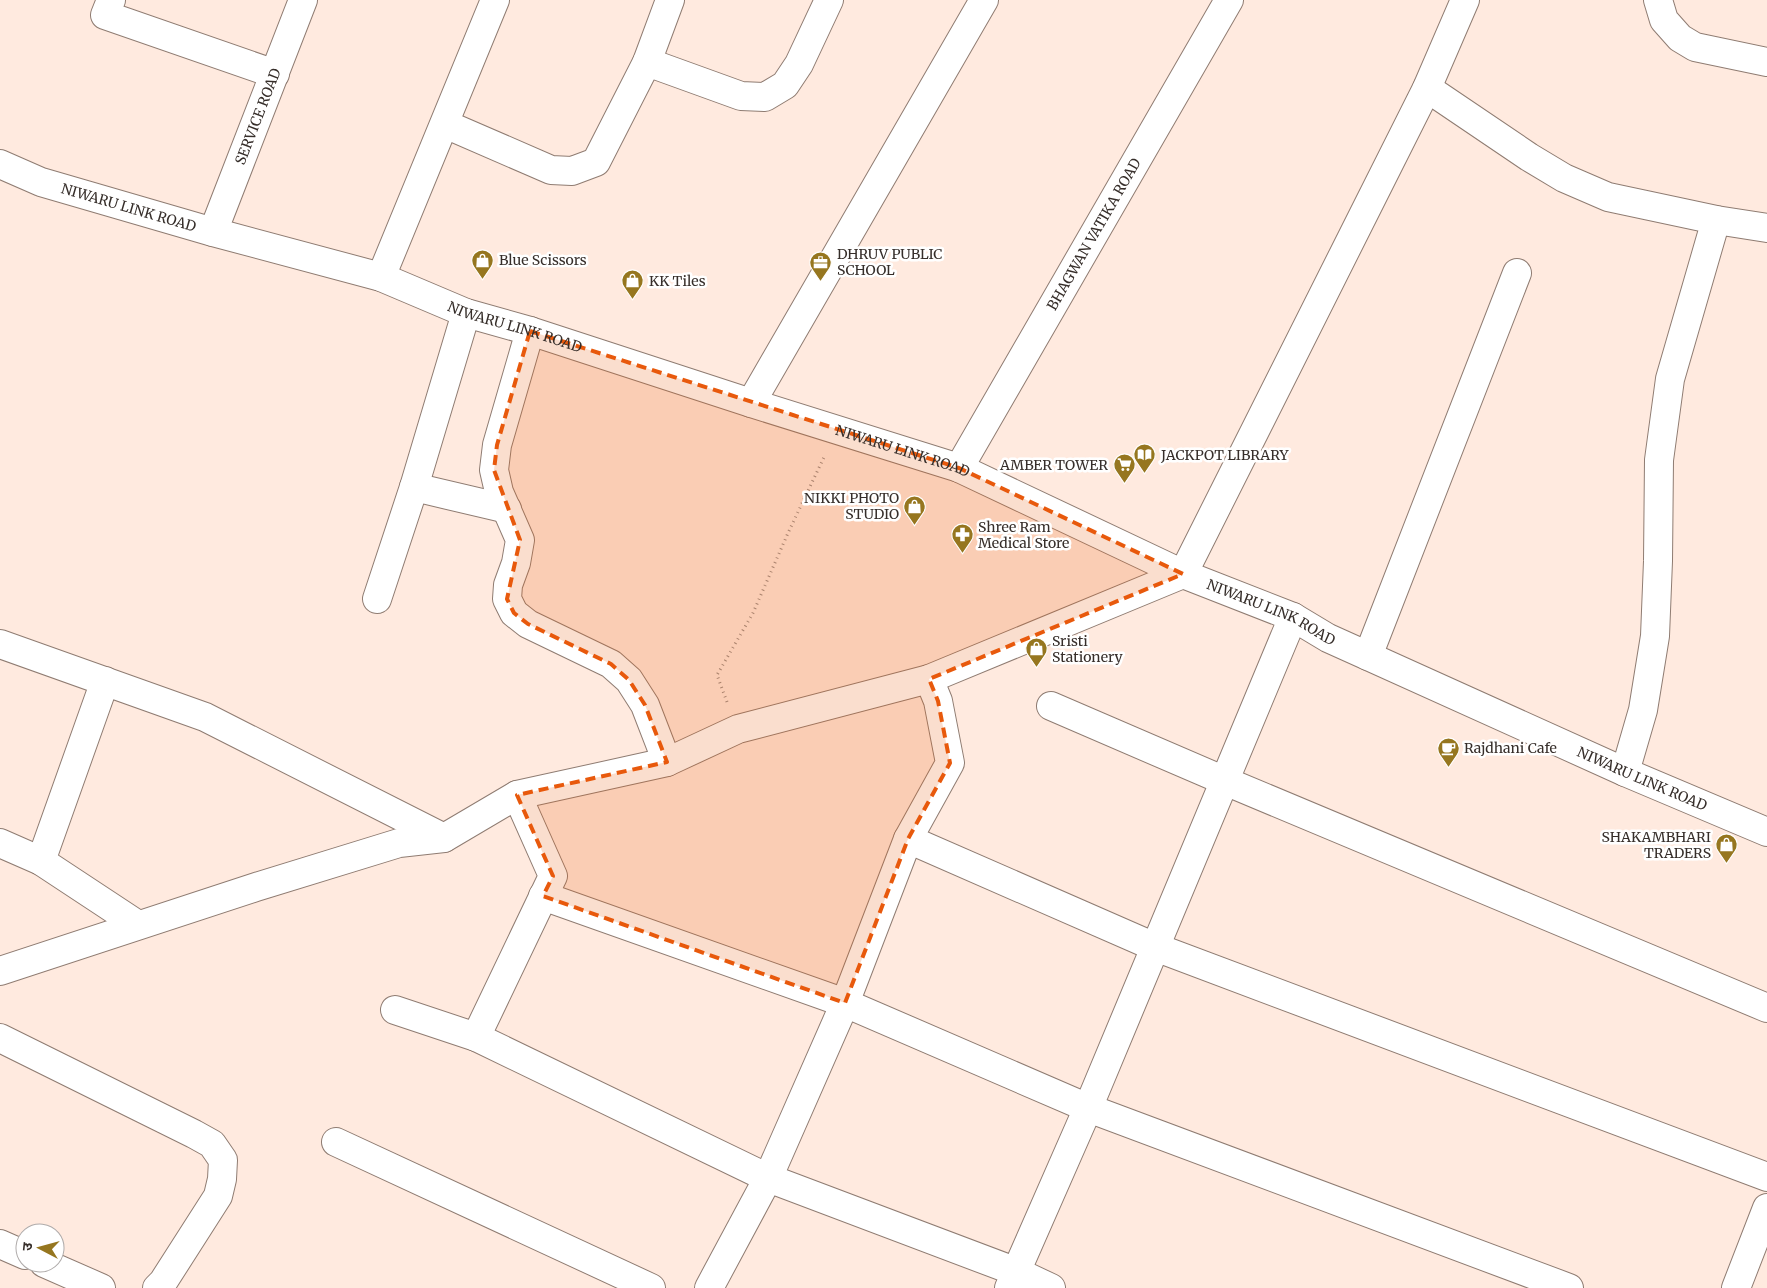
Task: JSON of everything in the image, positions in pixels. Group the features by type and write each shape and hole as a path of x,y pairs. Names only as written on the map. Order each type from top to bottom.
{"street":[{"path":"111,0 105,15 274,74"},
{"name":"SERVICE ROAD","path":"213,232 303,0"},
{"path":"381,277 495,0"},
{"path":"445,124 551,170 572,171 596,162 647,62 670,0"},
{"path":"647,62 741,96 765,97 785,85 798,64 829,0"},
{"path":"751,403 984,0"},
{"name":"BHAGWAN VATIKA ROAD","path":"960,468 1230,0"},
{"path":"0,971 399,842 444,838 517,795 666,762 738,729 929,679 1184,574 1427,88 1465,0"},
{"path":"1658,0 1664,20 1680,38 1695,47 1767,62"},
{"path":"1427,88 1529,157 1564,178 1608,197 1716,220 1767,228"},
{"name":"NIWARU LINK ROAD","path":"0,164 41,182 213,232 381,277 466,313 530,331 751,403 960,468 1184,574 1293,617 1328,638 1625,772 1767,832"},
{"path":"1625,772 1644,710 1655,636 1659,460 1670,379 1716,220"},
{"path":"1368,656 1517,274"},
{"path":"378,599 466,313"},
{"path":"530,331 497,445 494,470 499,492 520,540 516,564 508,585 507,599 514,613 528,624 611,664 629,680 645,705 666,762"},
{"path":"414,487 507,508"},
{"path":"1013,1280 1088,1108 1293,617"},
{"path":"0,644 205,716 444,838"},
{"path":"709,1288 768,1178 845,1003 908,840 950,763 938,701 929,679"},
{"path":"41,860 105,681"},
{"path":"1051,706 1767,1008"},
{"path":"476,1037 553,876 517,795"},
{"path":"908,840 1155,947 1767,1177"},
{"path":"0,843 41,860 138,925"},
{"path":"543,896 845,1003 1088,1108 1569,1288"},
{"path":"395,1010 476,1037 768,1178 1013,1280 1051,1288"},
{"path":"0,1038 212,1144 223,1160 222,1179 218,1196 163,1282 157,1288"},
{"path":"336,1142 651,1288"},
{"path":"1736,1288 1767,1208"},
{"path":"0,1244 15,1251"},
{"path":"65,1272 101,1288"}],"path":[{"path":"738,729 717,675 753,613 788,533 837,430"}],"highlighted area":[{"path":"530,331 959,468 1183,574 929,679 938,701 950,763 908,839 845,1003 543,896 553,876 517,795 667,762 645,705 629,680 611,664 528,624 514,613 507,599 520,540 494,470 497,445"}],"place":[{"name":"Blue Scissors","path":"483,279"},
{"name":"DHRUV PUBLIC SCHOOL","path":"821,281"},
{"name":"KK Tiles","path":"633,300"},
{"name":"JACKPOT LIBRARY","path":"1145,474"},
{"name":"AMBER TOWER","path":"1124,484"},
{"name":"NIKKI PHOTO STUDIO","path":"915,525"},
{"name":"Shree Ram Medical Store","path":"962,554"},
{"name":"Sristi Stationery","path":"1036,668"},
{"name":"Rajdhani Cafe","path":"1448,767"},
{"name":"SHAKAMBHARI TRADERS","path":"1727,864"}]}
